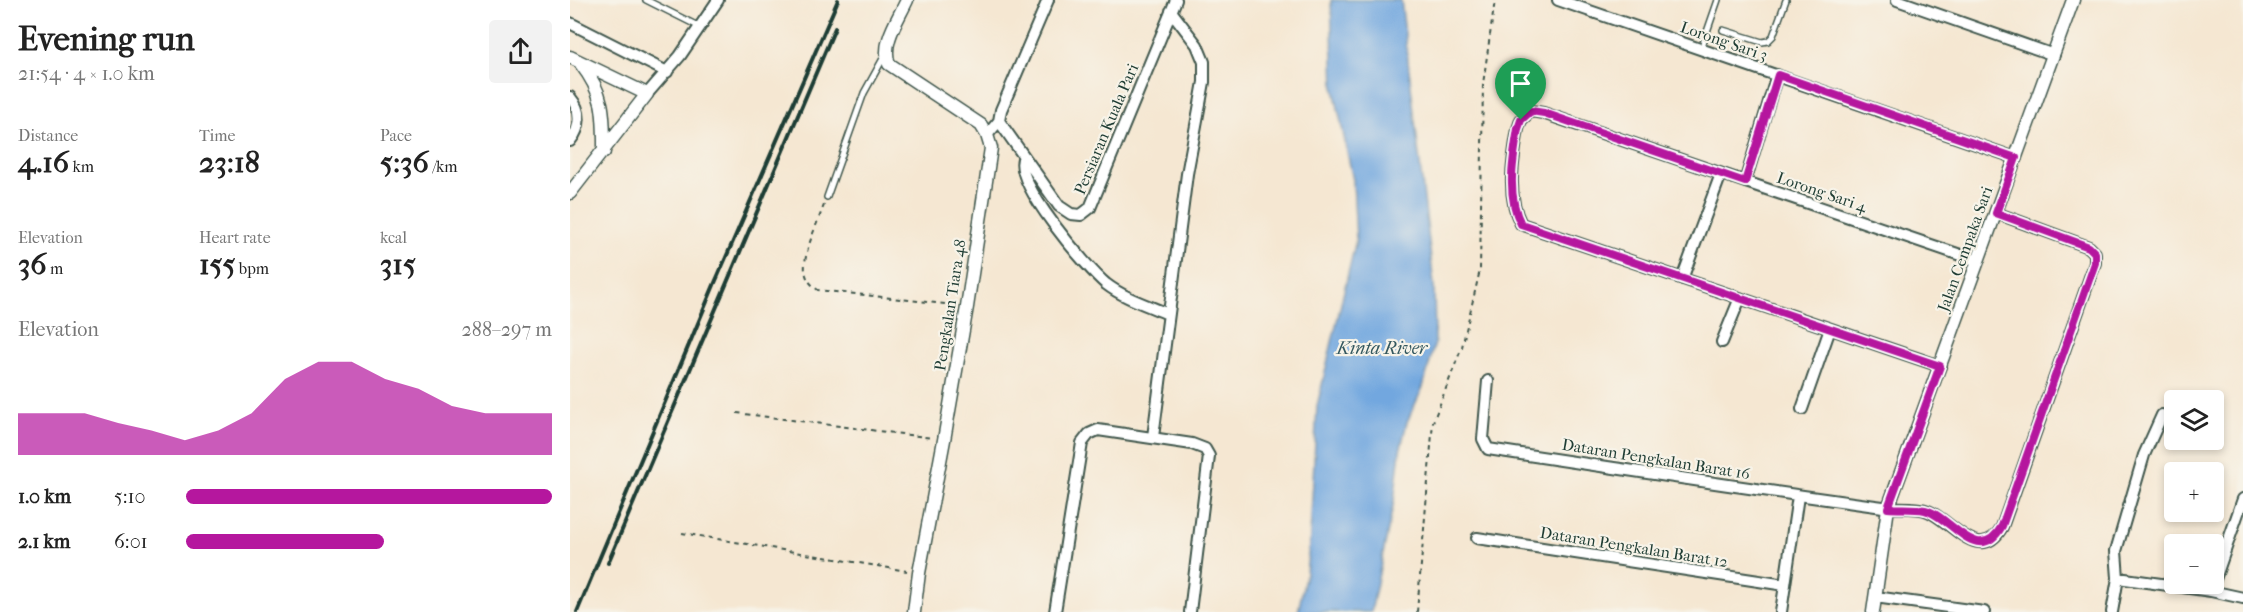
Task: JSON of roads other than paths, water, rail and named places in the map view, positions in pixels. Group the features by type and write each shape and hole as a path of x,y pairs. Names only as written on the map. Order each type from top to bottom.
{"street":[{"path":"570,193 647,94 667,72 718,0"},
{"path":"907,0 887,44 885,54 889,64 894,70 975,120 987,135 999,121 1001,110 1048,0"},
{"name":"Persiaran Kuala Pari","path":"999,121 1059,206 1071,214 1081,215 1090,208 1176,0"},
{"name":"Lorong Sari 3","path":"1558,0 2016,158"},
{"path":"1897,0 2054,55"},
{"name":"Jalan Cempaka Sari","path":"1873,612 1888,508 2073,0"},
{"path":"1153,437 1187,174 1204,82 1204,62 1197,45 1171,11"},
{"path":"570,23 667,72"},
{"path":"574,59 647,94"},
{"path":"574,59 593,80 601,98 604,152"},
{"path":"1745,182 1778,75"},
{"path":"570,97 579,116 578,131 570,141"},
{"name":"Lorong Sari 4","path":"1682,279 1521,224 1515,212 1512,188 1514,155 1521,120 1531,111 1544,113 1978,261"},
{"name":"Pengkalan Tiara 48","path":"914,612 918,573 944,440 991,159 991,148 987,135"},
{"path":"1024,157 1022,164 1028,188 1071,245 1106,284 1128,298 1168,314"},
{"path":"1721,174 1682,279 1940,366"},
{"name":"Dataran Pengkalan Barat 16","path":"1488,381 1483,439 1488,449 1798,496 1888,508 1926,510 1969,539 1985,542 1996,537 2002,526 2095,263 2095,253 2089,247 1996,213"},
{"path":"1722,342 1740,298"},
{"path":"1802,409 1830,329"},
{"path":"2112,612 2118,578 2116,551 2144,455 2162,415"},
{"path":"1055,612 1082,443 1089,434 1098,430 1153,437 1205,448 1209,456 1190,612"},
{"path":"1781,612 1798,496"},
{"path":"2224,554 2243,499"},
{"name":"Dataran Pengkalan Barat 12","path":"1478,538 1785,585"},
{"path":"2118,578 2164,582"},
{"path":"2224,590 2243,598"},
{"path":"1875,597 1984,612"}],"lane":[{"path":"646,0 700,27"},
{"path":"1701,49 1718,0"},
{"path":"1723,30 1762,42 1768,41 1773,36 1786,0"},
{"path":"826,197 864,93 885,54"}],"water":[{"name":"Kinta River","path":"1331,0 1401,0 1434,285 1435,343 1423,387 1407,422 1400,451 1394,501 1371,612 1298,612 1306,573 1310,536 1317,406 1356,240 1353,180 1334,89"}],"railway":[{"path":"577,612 714,285 838,0"},
{"path":"608,563 835,28"}]}
